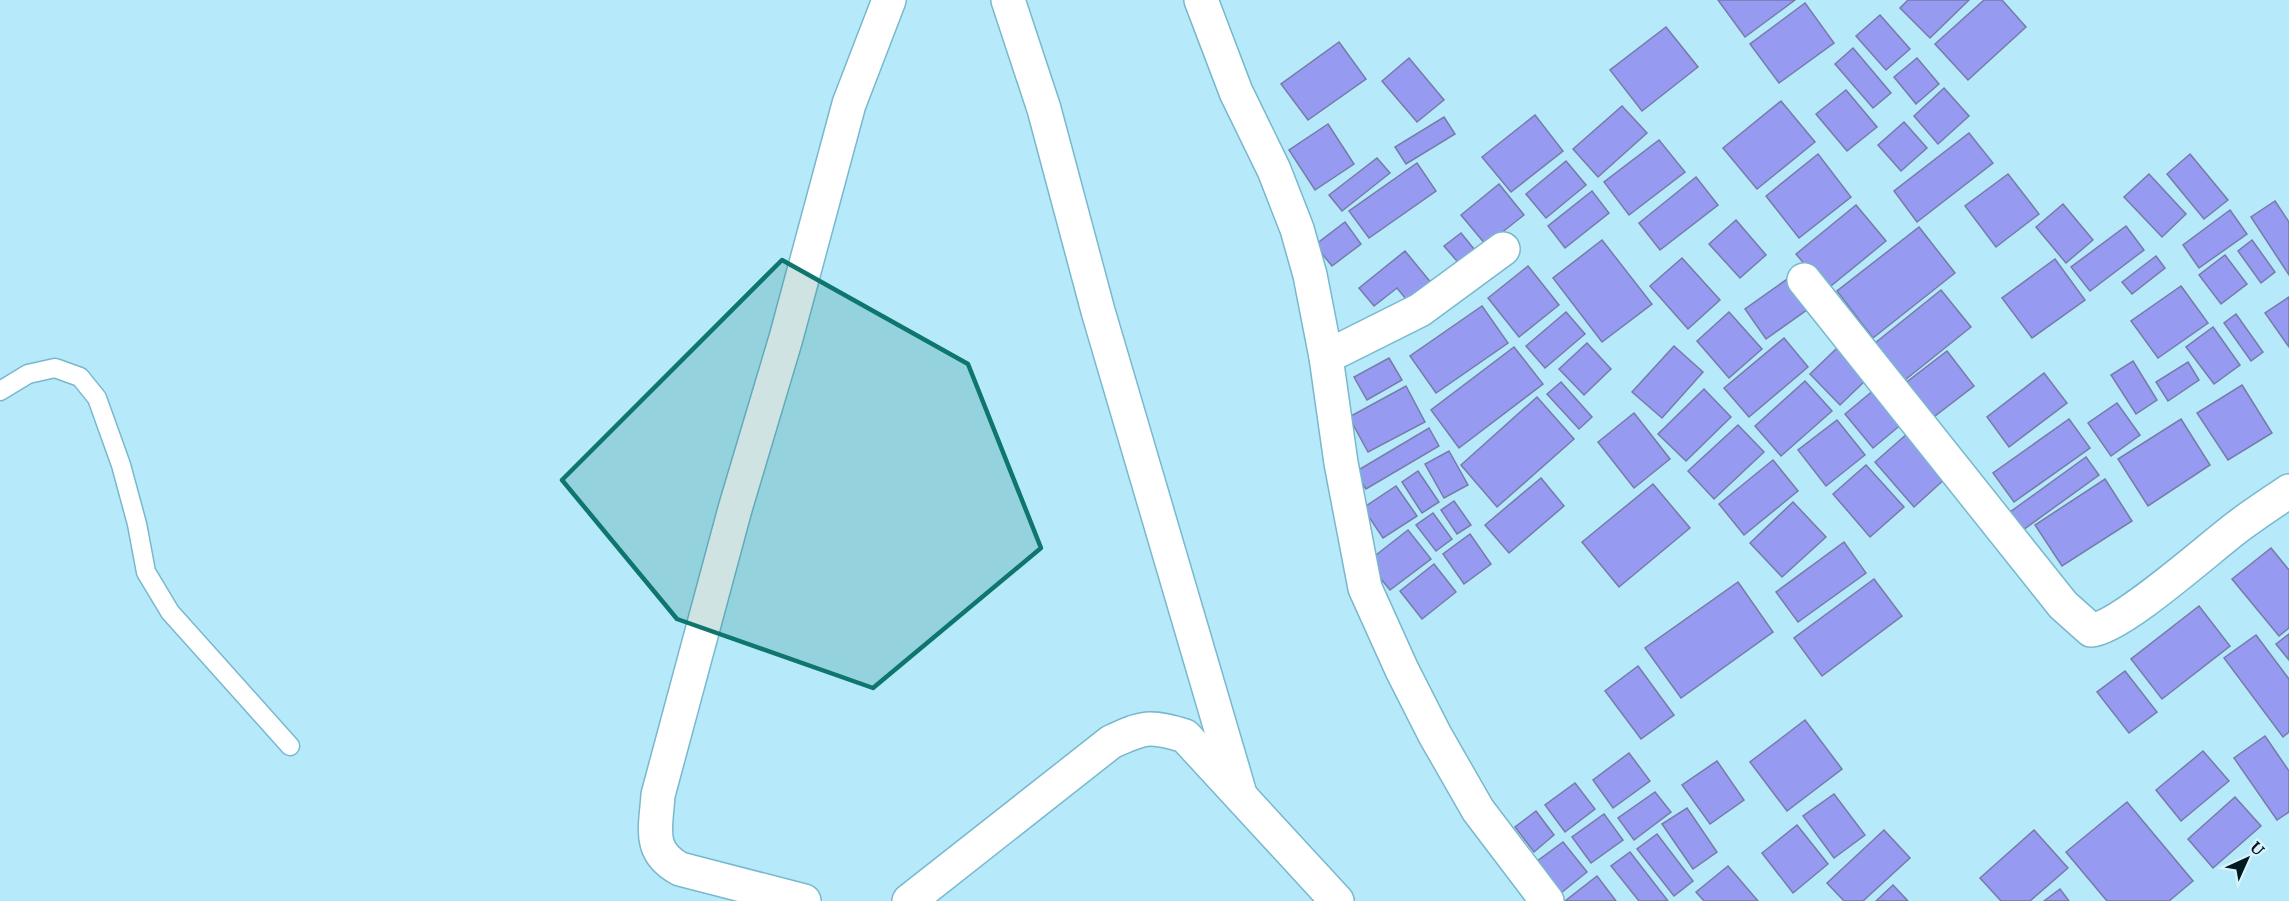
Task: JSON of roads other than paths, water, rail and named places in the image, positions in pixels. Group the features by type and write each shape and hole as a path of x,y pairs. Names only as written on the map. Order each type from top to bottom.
{"street":[{"path":"804,901 680,868 665,860 656,844 658,795 735,509 786,338 849,104 889,0"},
{"path":"1008,0 1044,109 1098,311 1240,794"},
{"path":"1201,0 1236,92 1274,170 1310,275 1326,357 1341,463 1365,588 1402,670 1435,735 1478,810 1547,901"},
{"path":"1326,357 1420,310 1503,249"},
{"path":"1804,280 2063,605 2091,630 2100,630 2125,615 2240,524 2289,491"},
{"path":"909,901 1111,742 1137,730 1160,728 1185,736 1337,901"}],"lane":[{"path":"0,391 28,374 55,368 80,377 97,398 121,465 137,524 146,572 170,612 290,746"}]}
